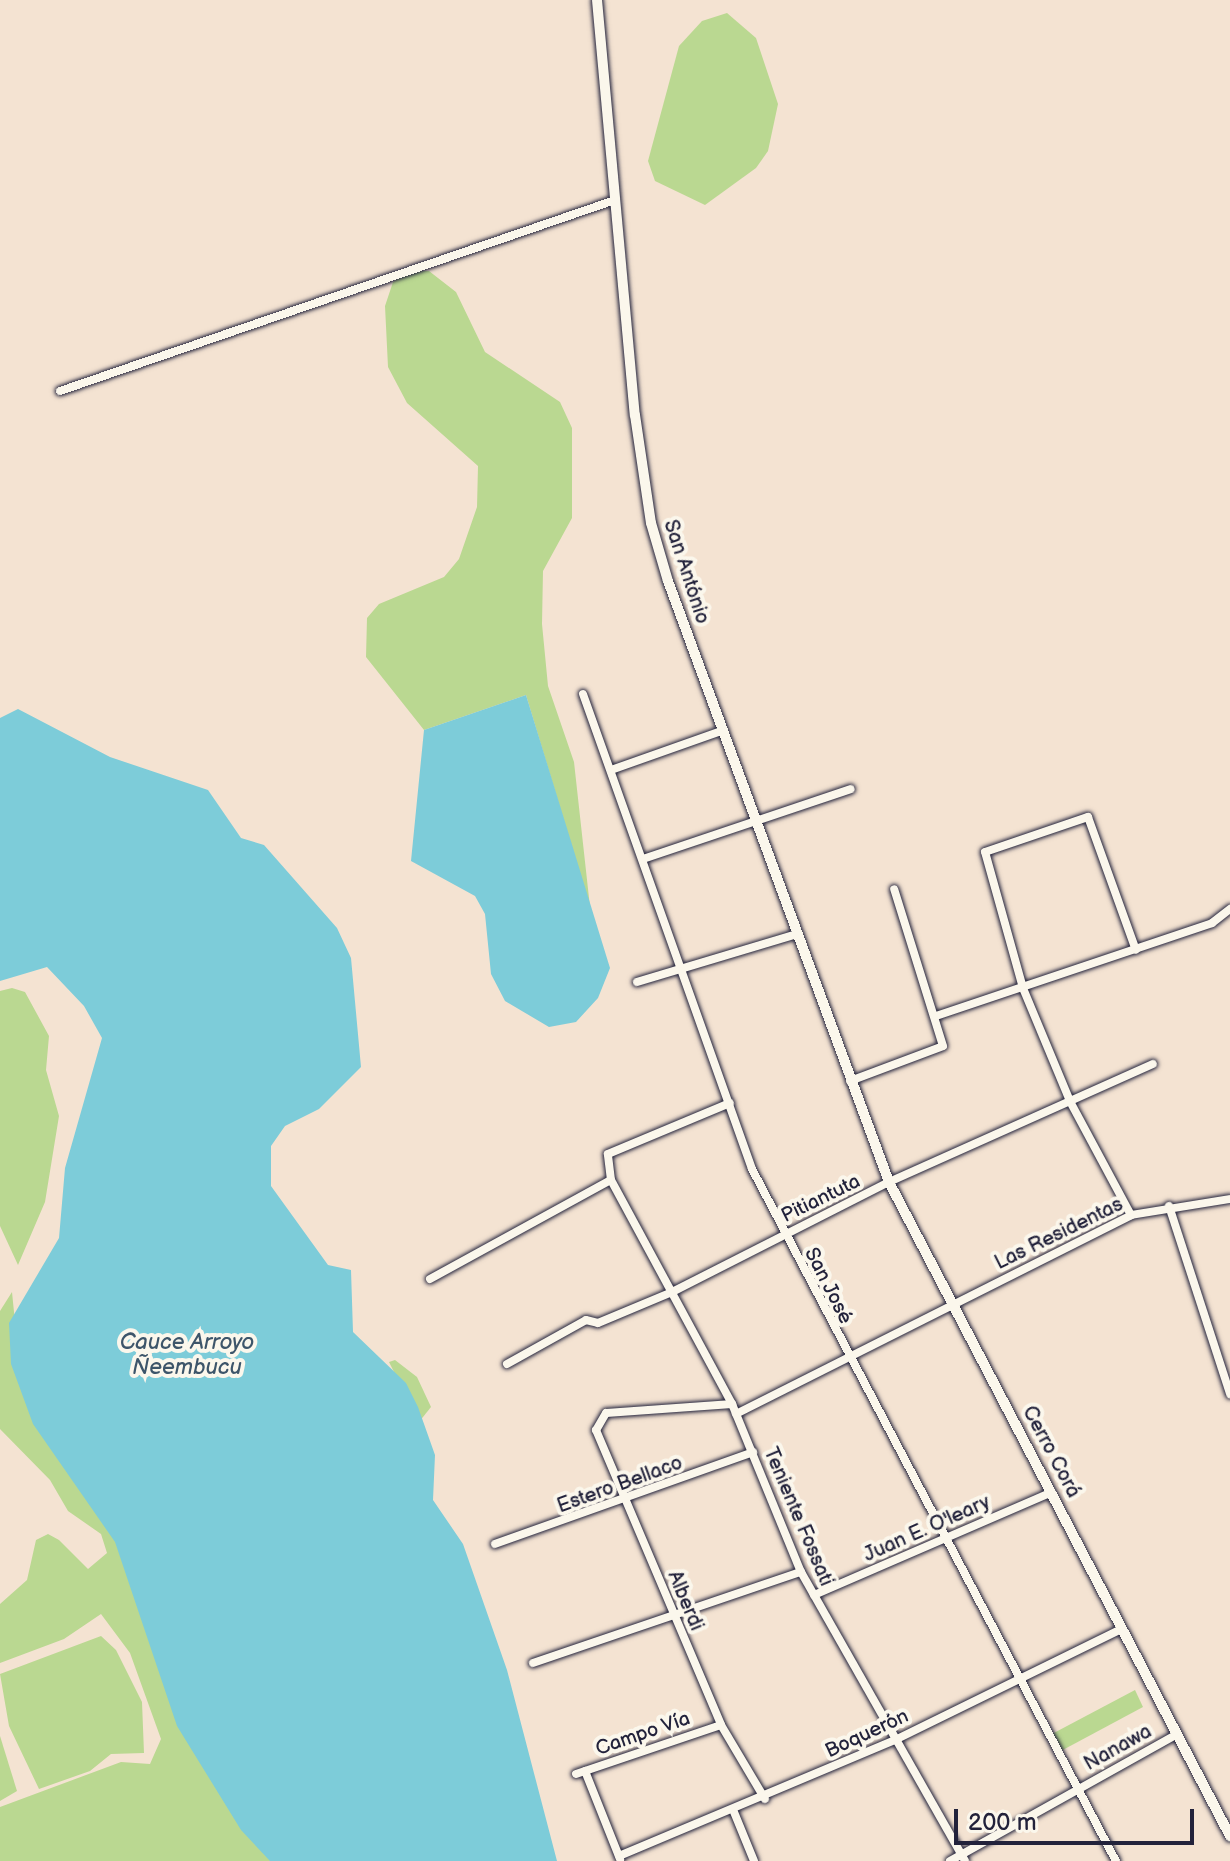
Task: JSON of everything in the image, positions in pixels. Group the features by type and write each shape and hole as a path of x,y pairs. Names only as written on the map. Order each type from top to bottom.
{"street":[{"name":"San António","path":"597,0 615,200 651,523 721,731 850,1081"},
{"path":"60,391 615,200"},
{"name":"San José","path":"583,694 730,1103 784,1235 846,1359 1116,1861"},
{"path":"611,770 721,731"},
{"path":"643,859 851,789"},
{"path":"1131,1215 1070,1101 1023,988 985,852 1081,817 1098,829 1136,950"},
{"path":"850,1081 939,1052 936,1016 894,889"},
{"path":"936,1016 1212,923 1230,909"},
{"path":"637,982 797,934"},
{"name":"Pitiantuta","path":"507,1364 586,1320 598,1323 672,1292 889,1182 1153,1064"},
{"name":"Cerro Corá","path":"850,1081 889,1182 1230,1836"},
{"path":"430,1279 611,1180 608,1154 730,1103"},
{"name":"Teniente Fossati","path":"611,1180 732,1404 801,1572 964,1858"},
{"name":"Las Residentas","path":"736,1414 1131,1215 1169,1206 1230,1199"},
{"path":"1169,1206 1230,1394"},
{"name":"Alberdi","path":"732,1404 606,1413 596,1430 721,1725 765,1799"},
{"name":"Estero Bellaco","path":"495,1544 627,1503 753,1452"},
{"name":"Juan E. O'leary","path":"814,1595 1052,1492"},
{"path":"533,1663 801,1572"},
{"name":"Boquerón","path":"620,1859 765,1799 895,1740 1122,1629"},
{"name":"Campo Vía","path":"620,1859 581,1772 721,1725"},
{"name":"Nanawa","path":"950,1861 964,1858 1077,1789 1177,1734"},
{"path":"734,1812 754,1861"}],"green space":[{"path":"727,13 756,38 778,104 768,151 756,168 705,205 655,181 648,161 679,46 702,21"},
{"path":"409,271 429,271 456,292 485,352 560,402 572,428 572,518 543,571 542,624 548,686 574,762 590,907 526,695 424,730 366,657 367,618 379,604 444,577 459,559 477,507 478,466 407,403 388,367 385,306 393,282"},
{"path":"12,988 25,992 49,1036 46,1070 59,1116 45,1202 18,1265 0,1226 0,991"},
{"path":"12,1292 15,1322 291,1861 0,1861 0,1807 121,1762 150,1764 161,1739 130,1653 101,1614 64,1639 0,1663 0,1604 27,1580 36,1540 48,1534 59,1540 88,1569 107,1553 101,1534 68,1511 50,1480 0,1429 0,1311"},
{"path":"395,1360 417,1377 431,1407 419,1422 389,1362"},
{"path":"101,1636 116,1650 142,1702 144,1753 111,1754 90,1771 39,1789 9,1726 0,1674"},
{"path":"1135,1690 1143,1707 1059,1752 1050,1735"},
{"path":"0,1736 17,1791 0,1801"}],"water":[{"path":"526,695 610,968 598,998 576,1022 549,1027 505,1001 491,974 485,914 475,896 411,861 424,730"},
{"name":"Cauce Arroyo Ñeembucu","path":"18,709 110,757 208,790 241,838 264,845 337,928 351,958 361,1067 319,1109 285,1126 271,1146 271,1186 328,1265 351,1270 353,1332 406,1383 418,1407 435,1455 433,1500 463,1544 507,1670 557,1861 270,1861 241,1830 177,1726 115,1542 33,1424 11,1364 9,1323 59,1238 65,1168 102,1038 84,1006 47,967 0,981 0,718"}]}
